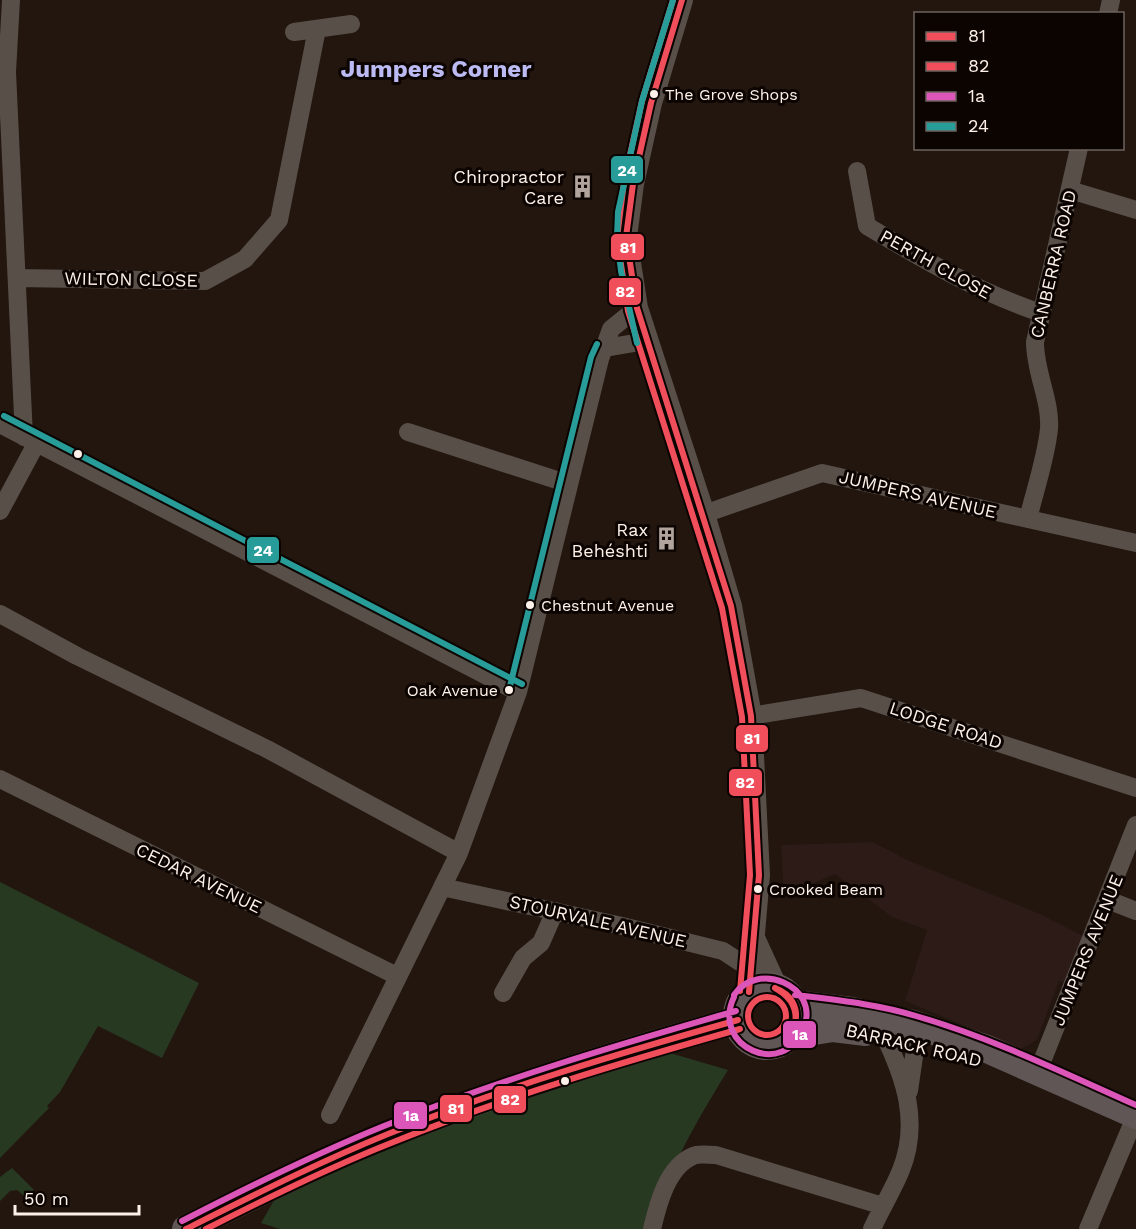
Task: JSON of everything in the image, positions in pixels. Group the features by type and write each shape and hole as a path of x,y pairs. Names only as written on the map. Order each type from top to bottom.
{"main road":[{"name":"BARRACK ROAD","path":"767,988 852,1011 903,1034 1037,1074 1136,1115"},
{"path":"767,988 796,1020 789,1035 770,1045 759,1044 748,1039 741,1030 738,1020 738,1009 767,988"},
{"path":"186,1229 287,1178 417,1123 646,1046 738,1020"},
{"name":"BARRACK ROAD","path":"789,1035 833,1028 903,1034"}],"street":[{"path":"0,511 30,441 17,278 8,72 11,0"},
{"path":"682,0 651,103 627,213 626,237 637,308 646,341 704,514 731,606 751,716 759,875 755,940 767,988"},
{"path":"294,32 351,24"},
{"name":"WILTON CLOSE","path":"17,278 205,281 245,259 279,220 317,29"},
{"name":"CANBERRA ROAD","path":"1028,519 1049,429 1045,398 1035,364 1035,342 1079,150"},
{"name":"PERTH CLOSE","path":"857,171 860,230 996,298 1041,313"},
{"path":"1070,190 1136,210"},
{"path":"330,1114 459,854 518,692 600,359 611,329 637,308"},
{"path":"605,348 646,341"},
{"path":"0,424 518,692"},
{"path":"408,432 569,484"},
{"name":"JUMPERS AVENUE","path":"704,514 822,473 1136,543"},
{"path":"0,614 77,656 267,749 459,854"},
{"name":"LODGE ROAD","path":"751,716 861,698 1136,788"},
{"name":"CEDAR AVENUE","path":"0,779 397,976"},
{"name":"JUMPERS AVENUE","path":"1037,1074 1136,825"},
{"name":"STOURVALE AVENUE","path":"442,887 555,910 723,951 767,988"},
{"path":"1108,900 1136,910"},
{"path":"503,993 523,958 541,943 555,910"},
{"path":"755,940 767,988"},
{"path":"903,1034 903,1077 908,1096"},
{"path":"872,1229 901,1170 908,1149 908,1096 903,1034"},
{"path":"1088,1229 1136,1115"},
{"path":"652,1229 667,1185 679,1165 694,1155 716,1155 883,1206"}],"shaded area":[{"path":"873,842 907,860 1040,914 1091,940 1074,986 1059,981 1037,1040 1021,1049 905,1001 927,930 892,917 835,874 784,896 781,845"}],"green space":[{"path":"0,882 199,983 162,1058 98,1026 60,1092 47,1106 49,1108 0,1158"},
{"path":"646,1046 728,1070 674,1166 652,1229 280,1229 261,1223 287,1178"},
{"path":"12,1168 34,1190 25,1197 17,1190 10,1191 0,1201 0,1177"}],"transit line":[{"name":"82","path":"673,0 642,101 624,182 617,238 628,311 722,608 742,717 750,875 740,991"},
{"name":"24","path":"637,343 621,271 617,237 618,212 642,101 673,0"},
{"name":"81","path":"682,0 651,103 633,184 626,237 637,308 731,606 751,716 759,875 749,992"},
{"name":"24","path":"509,690 591,357 597,344"},
{"name":"24","path":"4,416 522,684"},
{"name":"1a","path":"734,995 744,985 757,979 784,982 795,990 803,1000 807,1012 804,1027 795,1043 782,1052 767,1054 753,1051 741,1042 732,1030 729,1015 734,997"},
{"name":"81","path":"775,988 785,994 795,1007 795,1024"},
{"name":"81","path":"775,988 792,1003 796,1018 795,1024"},
{"name":"1a","path":"795,995 886,1008 944,1025 1027,1057 1136,1105"},
{"name":"82","path":"767,997 781,1002 786,1016 781,1030 767,1035 753,1030 748,1016 753,1002 767,997"},
{"name":"1a","path":"182,1221 307,1159 427,1109 558,1064 736,1011"},
{"name":"81","path":"186,1229 337,1156 431,1117 562,1072 738,1020"},
{"name":"82","path":"206,1229 321,1173 434,1126 564,1081 740,1029"}],"place":[{"name":"The Grove Shops","path":"654,94"},
{"name":"Chiropractor Care","path":"582,186"},
{"name":"Rax Behéshti","path":"666,539"},
{"name":"Chestnut Avenue","path":"530,605"},
{"name":"Oak Avenue","path":"509,690"},
{"name":"Crooked Beam","path":"758,889"}],"district":[{"name":"Jumpers Corner","path":"436,69"}]}
